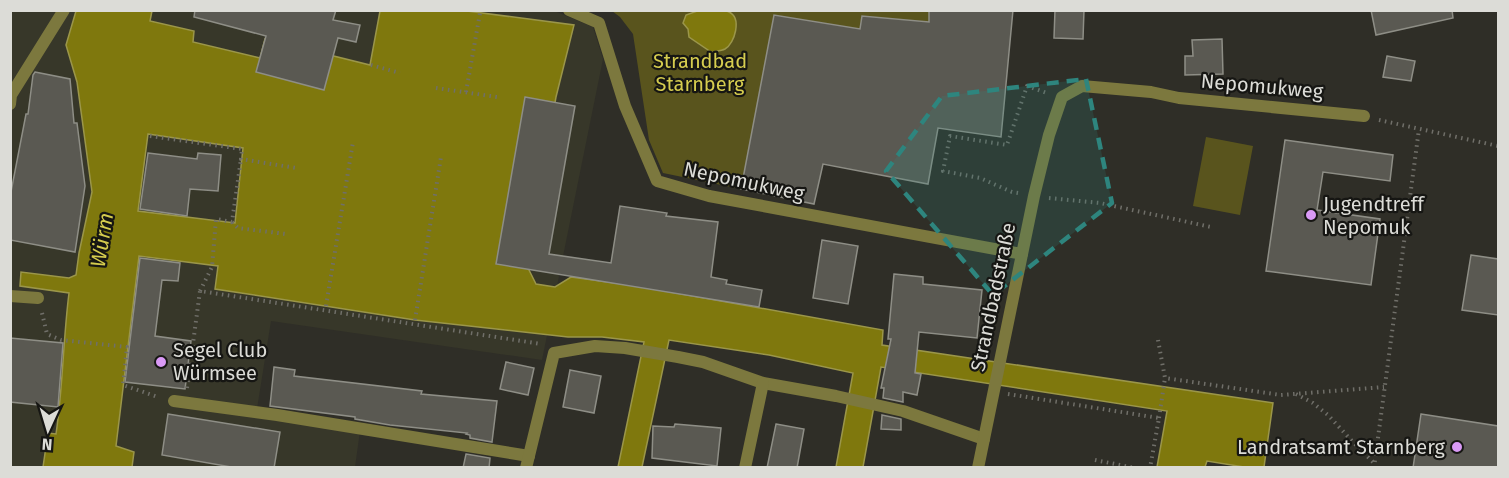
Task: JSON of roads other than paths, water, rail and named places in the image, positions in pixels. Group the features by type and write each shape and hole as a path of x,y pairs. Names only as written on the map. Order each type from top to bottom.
{"street":[{"path":"10,104 11,95 64,10"},
{"name":"Nepomukweg","path":"570,10 599,23 625,106 657,181 709,196 1022,254"},
{"name":"Nepomukweg","path":"1049,135 1062,97 1082,86 1364,116"},
{"name":"Strandbadstraße","path":"978,468 1034,196 1049,135"},
{"path":"10,296 38,298"},
{"path":"179,402 277,415 527,462 554,352 596,346 625,348 711,364 763,383 903,411 984,439"},
{"path":"745,468 763,383"}],"water":[{"path":"700,10 722,10 733,15 736,30 732,42 725,49 711,52 689,37 688,29 683,23 686,15"},
{"name":"Würm","path":"76,11 152,11 150,21 194,31 193,42 260,58 265,39 370,65 380,11 467,11 574,25 556,97 526,264 536,284 555,287 571,277 637,286 883,330 882,345 1273,403 1264,467 1244,467 1207,461 1205,467 1157,467 1167,411 881,367 863,467 836,467 853,373 769,355 669,340 642,467 618,467 644,342 602,337 568,337 415,320 215,289 218,266 139,256 116,446 134,452 132,467 43,467 48,433 56,434 69,293 20,286 21,272 69,278 76,275 92,192 77,82 66,45","holes":["148,134 243,148 235,223 138,211"]}],"place":[{"name":"Jugendtreff Nepomuk","path":"1311,215"},
{"name":"Segel Club Würmsee","path":"161,362"},
{"name":"Landratsamt Starnberg","path":"1457,447"}],"park label":[{"name":"Strandbad Starnberg","path":"700,72"}]}
